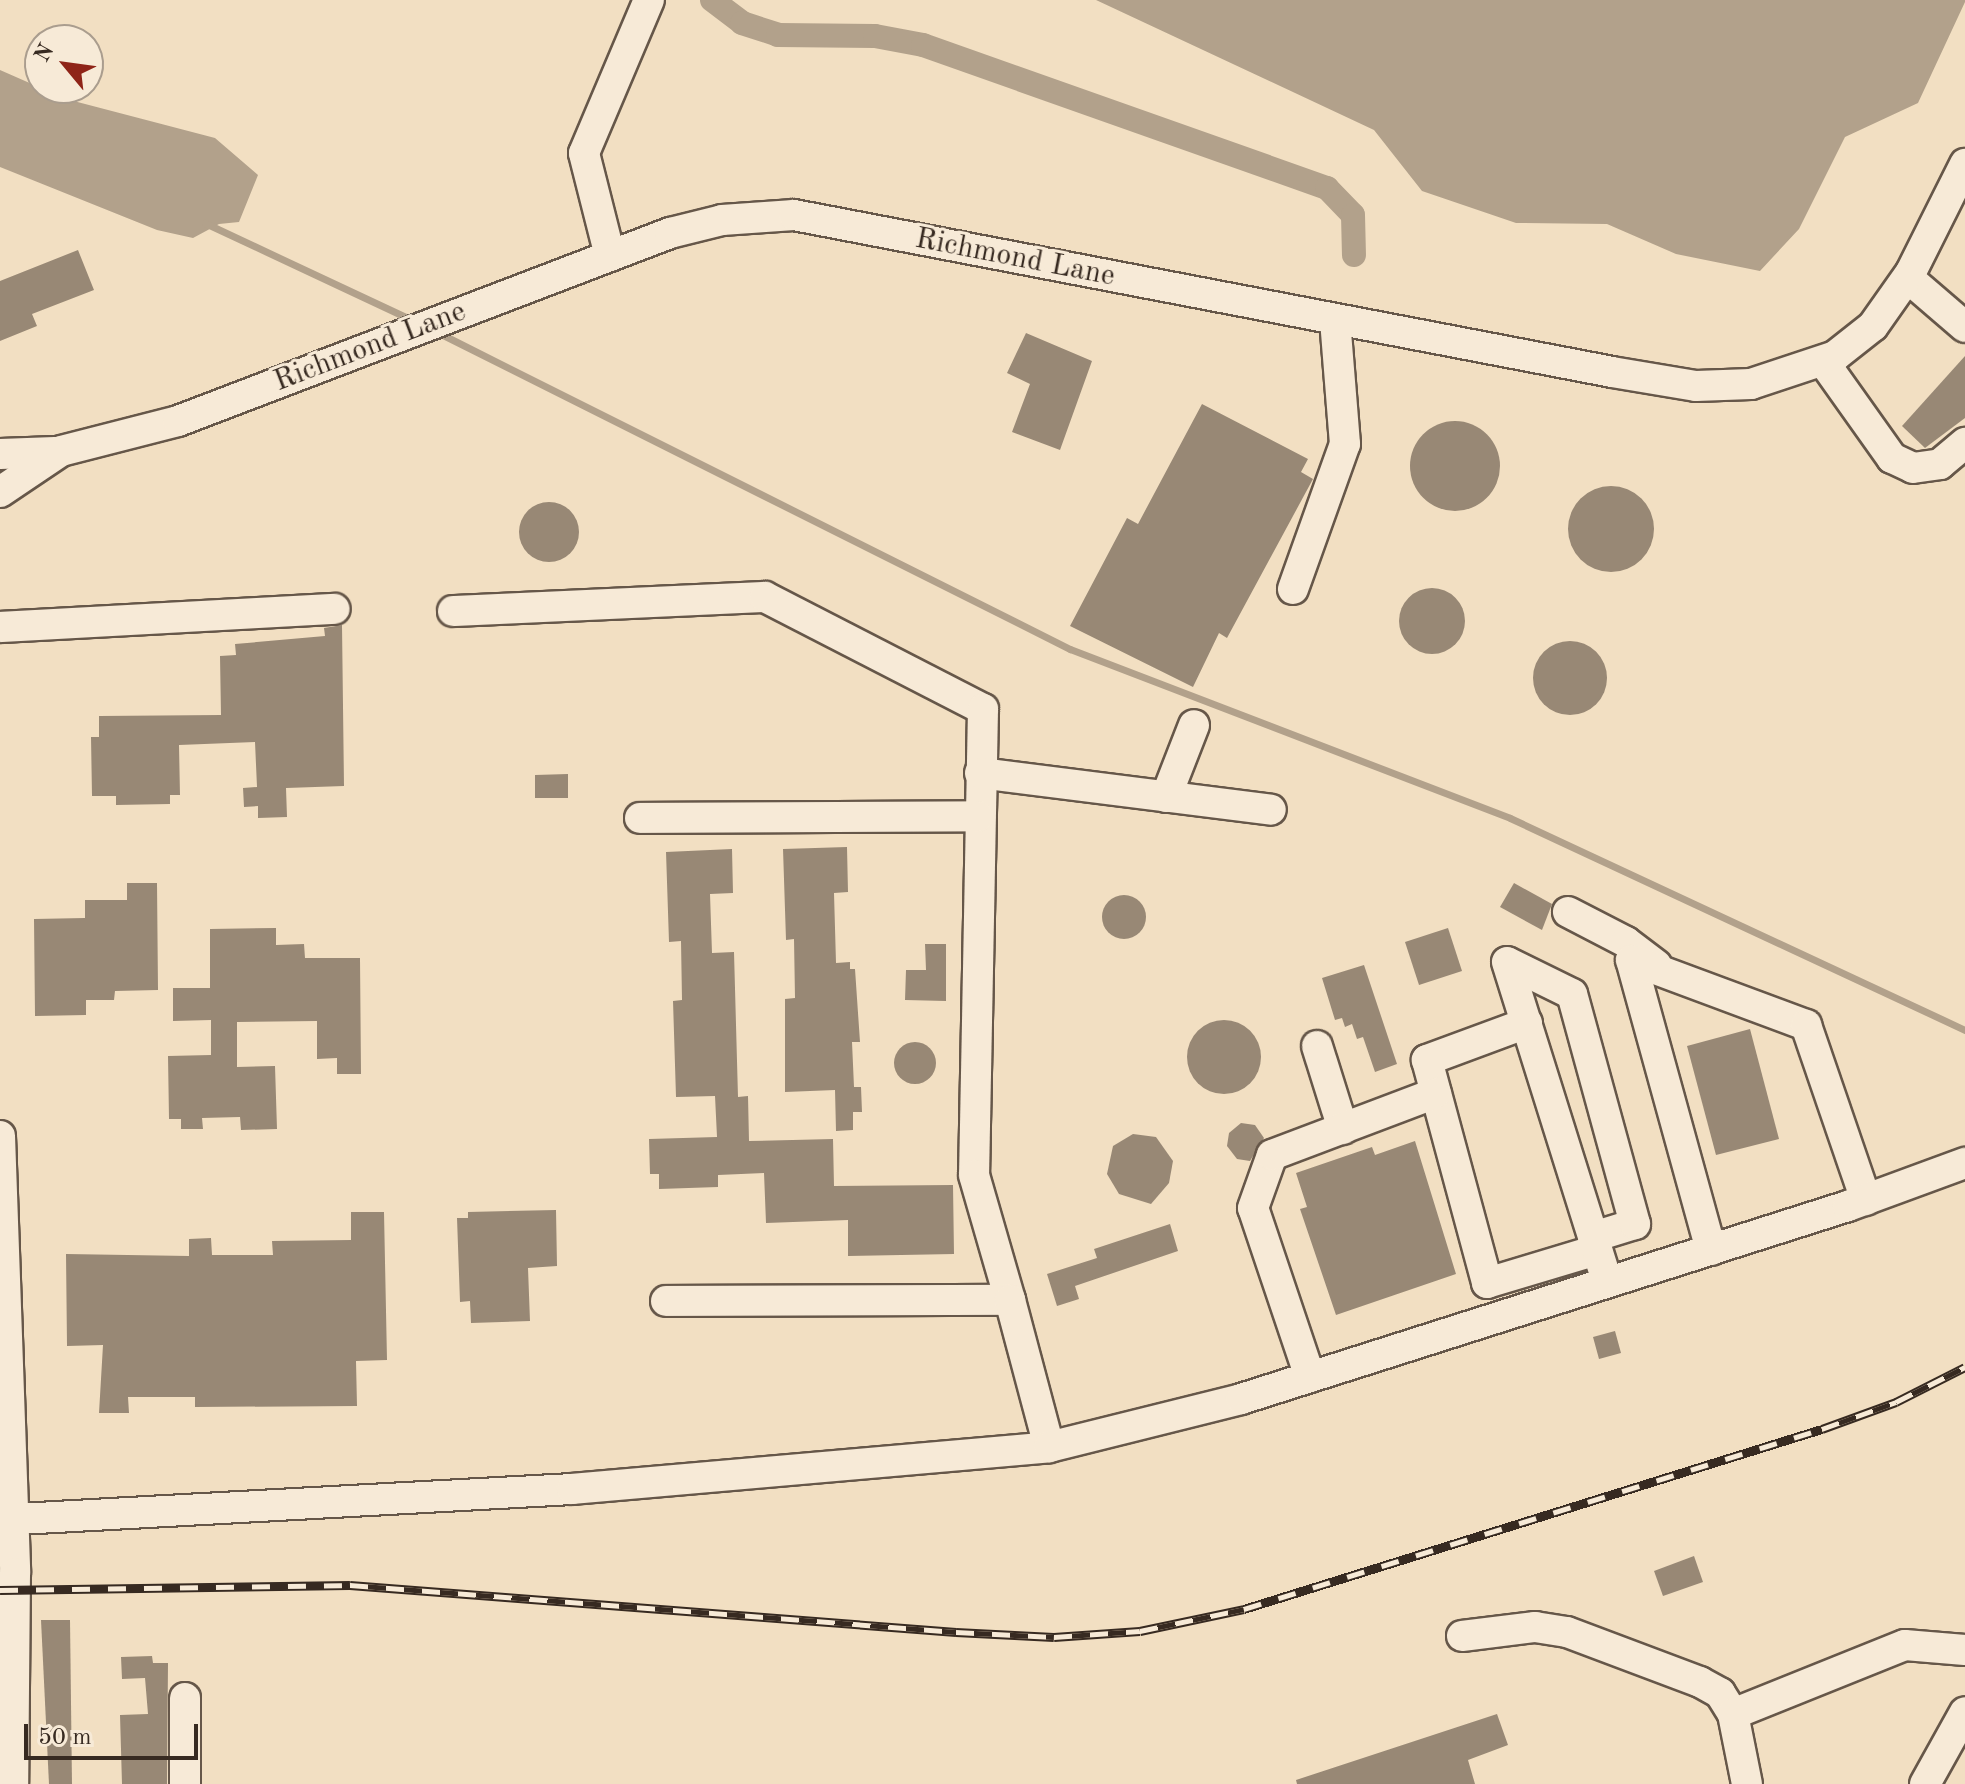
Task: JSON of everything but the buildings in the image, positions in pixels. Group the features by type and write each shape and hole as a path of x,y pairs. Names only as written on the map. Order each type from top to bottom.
{"lane":[{"path":"606,258 584,153 649,0"},
{"name":"Richmond Lane","path":"0,492 61,451 178,421 606,258 722,220 794,215 1696,386 1751,384 1823,361 1873,326 1908,278 1965,164"},
{"path":"1908,278 1965,327"},
{"path":"1293,589 1345,444 1335,319"},
{"path":"1823,361 1892,458 1913,468 1940,464 1965,443"},
{"path":"0,454 61,451"},
{"path":"453,611 765,597 983,709 978,816 974,1175 1049,1447"},
{"path":"0,627 335,609"},
{"path":"1166,797 1194,725"},
{"path":"980,773 1271,810"},
{"path":"640,818 978,816"},
{"path":"1568,912 1626,942 1668,974"},
{"path":"1711,1250 1631,960 1806,1025 1866,1200"},
{"path":"1527,1023 1427,1060 1487,1283 1595,1243 1635,1224 1572,994 1507,962 1527,1023 1595,1243 1607,1282"},
{"path":"1317,1046 1343,1129"},
{"path":"1310,1377 1253,1208 1272,1155 1436,1093"},
{"path":"0,1136 7,1519 7,1743 13,1784"},
{"path":"7,1519 572,1489 1049,1447 1310,1377 1866,1200 1965,1163"},
{"path":"666,1301 1010,1300"},
{"path":"1462,1636 1535,1627 1567,1632 1700,1682 1720,1693 1733,1714 1747,1784"},
{"path":"1733,1714 1905,1645 1965,1650"},
{"path":"185,1698 185,1784"},
{"path":"1925,1784 1953,1754 1965,1712"}],"shaded area":[{"path":"1096,0 1965,2 1918,103 1845,137 1799,229 1760,271 1676,254 1607,224 1516,223 1422,191 1374,130"},
{"path":"0,70 24,81 24,104 85,104 215,138 258,175 239,222 219,224 193,238 157,230 0,167"}],"waterway":[{"path":"712,0 742,23 778,35 875,36 923,45 1327,188 1353,215 1354,255"},
{"path":"205,223 414,321"},
{"path":"437,332 1070,649 1510,818 1965,1030"}],"railway":[{"path":"0,1590 350,1585 956,1632 1054,1637 1140,1631 1244,1609 1822,1429 1896,1402 1965,1367"}]}
